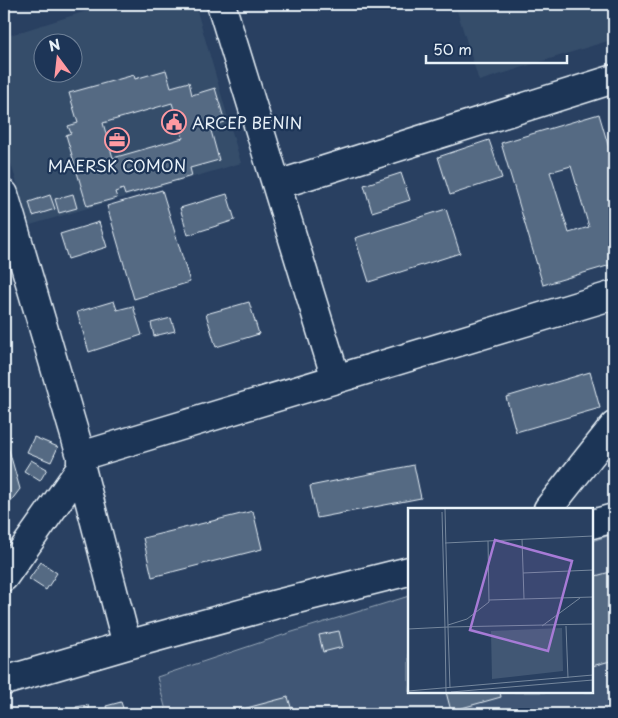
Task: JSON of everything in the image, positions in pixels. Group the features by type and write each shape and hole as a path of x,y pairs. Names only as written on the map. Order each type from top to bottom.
{"street":[{"path":"221,4 336,379"},
{"path":"277,185 614,79"},
{"path":"4,194 81,462 127,645"},
{"path":"4,577 81,462 336,379 614,295"},
{"path":"549,508 614,426"},
{"path":"593,524 614,518"},
{"path":"4,681 277,604 408,571"}],"shaded area":[{"path":"109,4 195,4 241,163 30,225 4,141 4,37"},
{"path":"455,4 614,4 614,39 479,81"},
{"path":"614,534 614,714 167,714 157,677 408,596 408,693 593,693 593,541"}],"building":[{"path":"166,70 171,87 189,82 192,95 215,88 225,122 210,127 219,160 190,168 192,176 125,195 123,189 115,192 117,198 87,206 66,135 71,133 68,126 78,123 69,93 134,75 135,79"},
{"path":"172,103 183,138 113,158 103,123"},
{"path":"599,114 614,165 614,264 543,285 501,143","holes":["571,166 589,227 569,233 550,172"]},
{"path":"489,140 502,178 450,195 438,157"},
{"path":"401,173 410,200 372,212 364,185"},
{"path":"162,190 190,282 134,299 107,206"},
{"path":"73,194 77,208 59,213 55,199"},
{"path":"227,194 235,220 188,235 180,208"},
{"path":"50,195 55,209 33,216 29,202"},
{"path":"446,209 460,253 369,282 355,238"},
{"path":"99,222 107,247 68,259 60,234"},
{"path":"114,301 117,310 133,306 142,335 89,352 77,312"},
{"path":"249,302 259,334 216,347 206,314"},
{"path":"171,318 175,331 154,336 151,323"},
{"path":"590,372 600,408 516,432 506,397"},
{"path":"34,437 58,447 51,462 27,452"},
{"path":"7,443 20,489 4,510 4,444"},
{"path":"31,460 47,469 40,481 24,471"},
{"path":"414,465 421,498 317,518 310,486"},
{"path":"253,511 262,549 152,577 143,538"},
{"path":"41,562 57,573 46,590 29,579"},
{"path":"614,571 614,660 593,666 593,577"},
{"path":"339,631 343,647 323,652 319,635"},
{"path":"446,693 500,693 501,697 451,711"},
{"path":"288,697 293,714 224,714"},
{"path":"121,702 125,714 108,714 106,706"},
{"path":"88,705 90,714 77,714 76,707"}],"place":[{"name":"ARCEP BENIN","path":"174,122"},
{"name":"MAERSK COMON","path":"117,140"}]}
